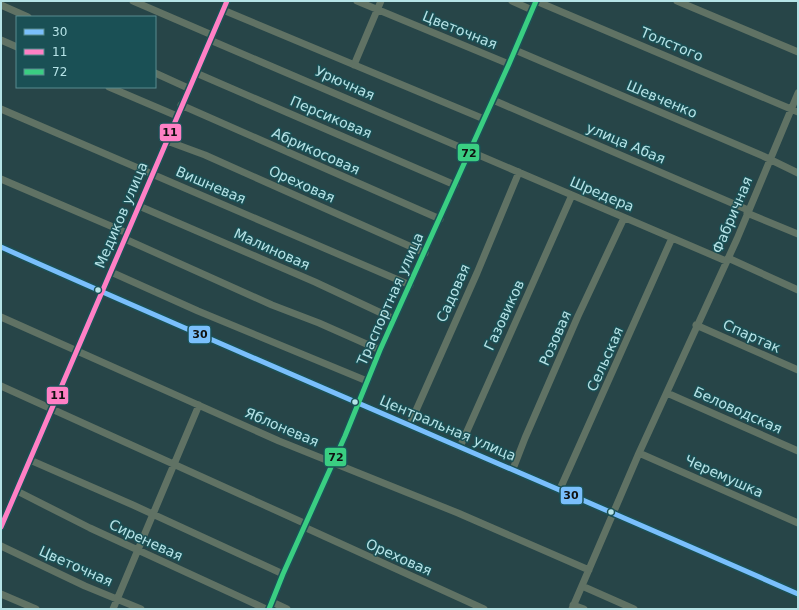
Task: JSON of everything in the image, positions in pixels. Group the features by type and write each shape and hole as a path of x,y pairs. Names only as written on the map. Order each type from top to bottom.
{"street":[{"name":"Урючная","path":"133,1 469,151"},
{"name":"Медиков улица","path":"1,526 168,140 188,88 227,1"},
{"name":"Цветочная","path":"357,1 509,64"},
{"path":"354,65 381,1"},
{"path":"512,1 532,10"},
{"name":"Траспортная улица","path":"270,606 380,350 425,253 536,1"},
{"name":"Толстого","path":"536,1 798,112"},
{"path":"677,1 798,52"},
{"path":"1,5 26,16"},
{"path":"223,10 484,119"},
{"path":"1,40 16,47"},
{"name":"Шевченко","path":"515,50 798,173"},
{"path":"156,73 188,88"},
{"name":"Персиковая","path":"196,73 455,185"},
{"path":"111,88 177,116"},
{"name":"Фабричная","path":"572,607 696,325 727,260 798,94"},
{"name":"улица Абая","path":"493,100 798,234"},
{"name":"Абрикосовая","path":"182,105 440,219"},
{"name":"Вишневая","path":"1,109 410,285"},
{"name":"Ореховая","path":"168,140 425,253"},
{"name":"Шредера","path":"469,151 624,218 798,290"},
{"name":"Садовая","path":"410,424 477,273 519,172"},
{"path":"1,179 272,305 319,323 380,350"},
{"name":"Газовиков","path":"460,446 572,195"},
{"name":"Малиновая","path":"139,206 315,282 394,320"},
{"name":"Розовая","path":"513,469 524,438 578,316 624,218"},
{"name":"Сельская","path":"560,489 672,238"},
{"name":"Центральная улица","path":"1,247 357,404 410,424 798,594"},
{"path":"111,272 198,311 367,380"},
{"name":"Яблоневая","path":"1,317 279,441 458,512 589,570"},
{"name":"Спартак","path":"696,325 798,370"},
{"name":"Ореховая","path":"1,386 173,464 484,609"},
{"name":"Беловодская","path":"667,393 798,451"},
{"path":"113,609 199,405"},
{"name":"Черемушка","path":"639,453 798,523"},
{"path":"30,460 283,574"},
{"name":"Сиреневая","path":"17,491 138,550 266,609"},
{"name":"Цветочная","path":"1,546 85,586 118,598 141,609"},
{"path":"582,586 634,609"},
{"path":"1,594 36,609"},
{"path":"270,606 287,609"},
{"path":"572,607 584,609"}],"transit line":[{"name":"11","path":"1,527 227,1"},
{"name":"72","path":"269,609 283,574 345,436 380,350 536,1"},
{"name":"30","path":"1,247 200,335 798,594"}]}
